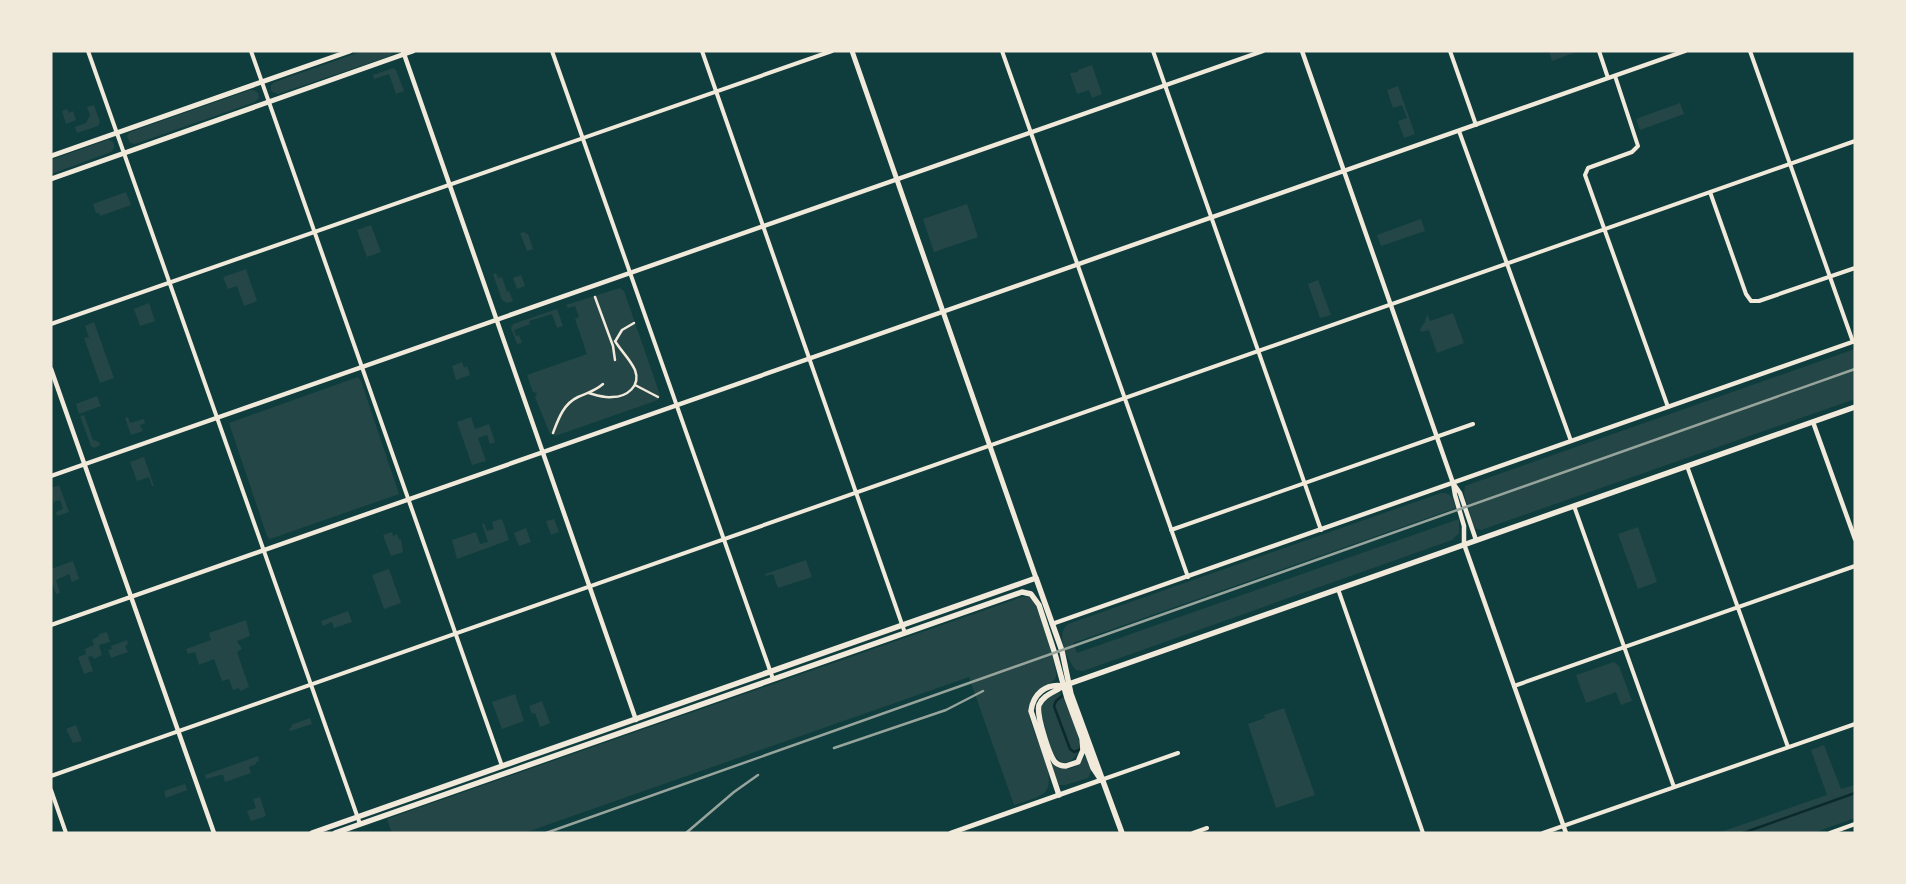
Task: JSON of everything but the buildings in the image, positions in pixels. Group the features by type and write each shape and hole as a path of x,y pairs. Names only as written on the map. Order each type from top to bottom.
{"main road":[{"path":"51,156 350,51"},
{"path":"51,179 413,51"},
{"path":"852,51 1052,624 1062,654 1066,685 1099,767 1101,780 1122,833"},
{"path":"1082,738 1082,750 1078,762 1066,766 1055,762 1038,710 1042,699 1066,685 1855,407"},
{"path":"949,618 965,608 1037,580"},
{"path":"312,833 903,625 1037,580"},
{"path":"335,833 1025,592 1032,594 1039,606 1082,738 1094,770 1101,780"},
{"path":"1059,795 1031,711 1034,700 1042,690 1052,686 1066,685"},
{"path":"951,833 1101,780"}],"street":[{"path":"88,51 171,282 360,824"},
{"path":"251,51 505,773"},
{"path":"552,51 773,679"},
{"path":"702,51 906,633"},
{"path":"51,324 832,51"},
{"path":"1002,51 1188,577"},
{"path":"1153,51 1321,530"},
{"path":"51,476 1263,51"},
{"path":"1302,51 1453,483 1454,495 1464,526 1464,544 1566,833"},
{"path":"1450,51 1476,125"},
{"path":"1599,51 1608,78"},
{"path":"51,625 1685,51"},
{"path":"1052,624 1854,342 1750,51"},
{"path":"403,53 638,726"},
{"path":"1615,76 1638,145 1632,152 1588,168 1584,175 1668,407"},
{"path":"1459,130 1571,442"},
{"path":"51,776 1855,141"},
{"path":"1710,192 1746,294 1751,301 1759,302 1855,268"},
{"path":"595,297 613,346 615,360"},
{"path":"613,346 622,330 634,323"},
{"path":"589,393 604,397 616,397 629,392 635,385 635,370 615,340"},
{"path":"51,369 214,833"},
{"path":"552,433 567,405 603,384"},
{"path":"635,385 658,397"},
{"path":"1813,422 1855,538"},
{"path":"1171,530 1473,424"},
{"path":"1687,466 1788,747"},
{"path":"1453,483 1460,493 1476,540"},
{"path":"1574,506 1674,787"},
{"path":"1514,686 1855,566"},
{"path":"1338,589 1423,833"},
{"path":"1543,833 1855,724"},
{"path":"1101,780 1178,753"},
{"path":"51,790 66,833"},
{"path":"1830,833 1855,824"},
{"path":"1193,833 1207,828"}],"shaded area":[{"path":"363,51 394,51 390,56 278,94 271,91 271,85 275,82"},
{"path":"1549,51 1579,51 1552,61"},
{"path":"1092,65 1102,94 1092,98 1089,90 1077,94 1070,73 1078,72 1078,70"},
{"path":"393,68 396,70 404,91 396,94 389,74 374,79 373,75"},
{"path":"1398,86 1415,134 1404,138 1398,121 1407,118 1402,105 1393,108 1387,90"},
{"path":"250,90 258,93 259,98 255,102 135,144 130,143 127,136 130,132"},
{"path":"1680,103 1684,114 1640,130 1636,119"},
{"path":"94,105 100,122 98,126 77,133 75,127 86,123 90,115 87,107"},
{"path":"67,109 69,113 73,111 76,120 66,124 62,111"},
{"path":"107,140 112,141 114,145 111,152 51,174 51,160"},
{"path":"126,192 131,205 100,216 99,213 96,213 93,204"},
{"path":"967,204 978,237 934,252 923,219"},
{"path":"1421,219 1425,231 1381,246 1377,235"},
{"path":"371,225 381,252 367,257 357,230"},
{"path":"525,232 528,234 533,249 527,251 520,233"},
{"path":"246,269 257,301 244,306 237,286 228,289 223,277"},
{"path":"496,273 498,278 502,277 507,292 509,291 513,301 507,303 502,300 493,274"},
{"path":"521,275 525,286 517,289 513,278"},
{"path":"1318,280 1331,315 1320,318 1308,284"},
{"path":"620,288 624,291 660,395 658,400 555,436 550,434 535,397 537,393 533,392 527,375 587,354 575,319 579,317 575,306 568,308 566,305"},
{"path":"149,303 155,321 140,326 134,309"},
{"path":"557,309 563,326 557,328 552,314 529,321 530,324 514,330 516,336 519,335 522,343 517,344 511,328 513,324"},
{"path":"1453,313 1464,343 1437,353 1429,330 1421,332 1420,329 1425,322 1427,314 1430,321"},
{"path":"94,322 114,378 100,383 84,338 89,337 85,326"},
{"path":"1855,349 1855,399 1481,530 1474,526 1464,494 1465,486"},
{"path":"462,362 464,368 467,366 470,375 456,380 452,366"},
{"path":"358,377 361,381 399,494 270,539 267,536 229,423"},
{"path":"97,396 101,406 79,414 76,404"},
{"path":"84,415 93,440 99,442 100,445 94,448 91,446 80,416"},
{"path":"128,417 130,423 144,419 145,423 140,425 143,431 131,435 125,418"},
{"path":"471,417 475,429 489,424 495,442 490,444 487,435 478,438 486,461 472,465 457,422"},
{"path":"144,457 154,486 152,486 149,477 137,481 130,462"},
{"path":"59,485 69,512 57,516 56,512 63,509 60,500 53,502 51,488"},
{"path":"1441,493 1450,495 1456,508 1073,643 1077,653 1459,519 1459,533 1452,540 1083,671 1076,670 1069,660 1062,640 1064,628 1068,624"},
{"path":"502,519 509,540 457,559 452,540 476,532 480,544 488,542 482,524 484,523 487,531 494,529 492,522"},
{"path":"554,519 559,532 551,535 546,521"},
{"path":"1638,527 1657,582 1638,589 1618,534"},
{"path":"526,528 531,542 519,546 514,533"},
{"path":"392,532 393,536 397,534 399,540 401,539 403,552 391,556 383,535"},
{"path":"806,560 812,577 778,588 773,574 766,576 765,574"},
{"path":"73,561 79,579 72,582 69,574 56,580 60,593 56,594 51,580 51,569"},
{"path":"389,569 401,603 384,609 372,575"},
{"path":"1022,597 1029,597 1034,600 1056,672 1054,680 1037,691 1030,702 1030,720 1047,767 1049,778 1048,787 1043,794 1033,799 1014,805 969,677 524,833 392,833 387,819"},
{"path":"348,611 352,622 334,628 332,622 323,626 321,621"},
{"path":"246,620 250,636 237,641 242,649 237,652 249,687 240,691 239,688 233,690 229,679 222,681 214,659 199,665 195,652 188,654 186,649 211,640 209,633"},
{"path":"107,632 110,642 99,645 102,655 94,659 92,656 88,657 93,671 84,674 78,657 86,654 85,649 94,645 92,640 99,636 99,634"},
{"path":"127,640 128,644 125,646 128,652 111,658 108,650 112,649 111,646"},
{"path":"1614,662 1619,666 1632,701 1621,705 1616,692 1586,703 1576,675"},
{"path":"1059,693 1062,695 1072,719 1079,742 1078,752 1068,762 1060,761 1056,757 1049,742 1041,713 1042,705 1046,700"},
{"path":"515,694 524,721 502,729 492,702"},
{"path":"542,701 550,723 540,727 535,713 532,714 529,706"},
{"path":"1284,708 1315,795 1276,808 1248,724 1265,718 1264,715"},
{"path":"310,718 312,724 290,731 291,725"},
{"path":"76,725 82,741 73,743 66,729"},
{"path":"1824,745 1841,789 1855,785 1855,818 1813,833 1718,833 1827,795 1811,750"},
{"path":"258,756 259,761 249,767 251,773 225,782 223,775 206,779 205,775"},
{"path":"1084,757 1091,771 1088,778 1059,785 1049,759 1057,767 1067,769 1077,766"},
{"path":"185,784 187,790 166,798 164,791"},
{"path":"260,797 266,816 251,821 247,811 256,808 253,799"}],"waterway":[{"path":"1062,696 1056,701 1054,706 1070,749 1074,752 1079,750"},
{"path":"1743,833 1855,793"}],"railway":[{"path":"546,833 1855,369"},
{"path":"834,748 946,710 983,691"},
{"path":"686,833 734,792 758,775"}]}
